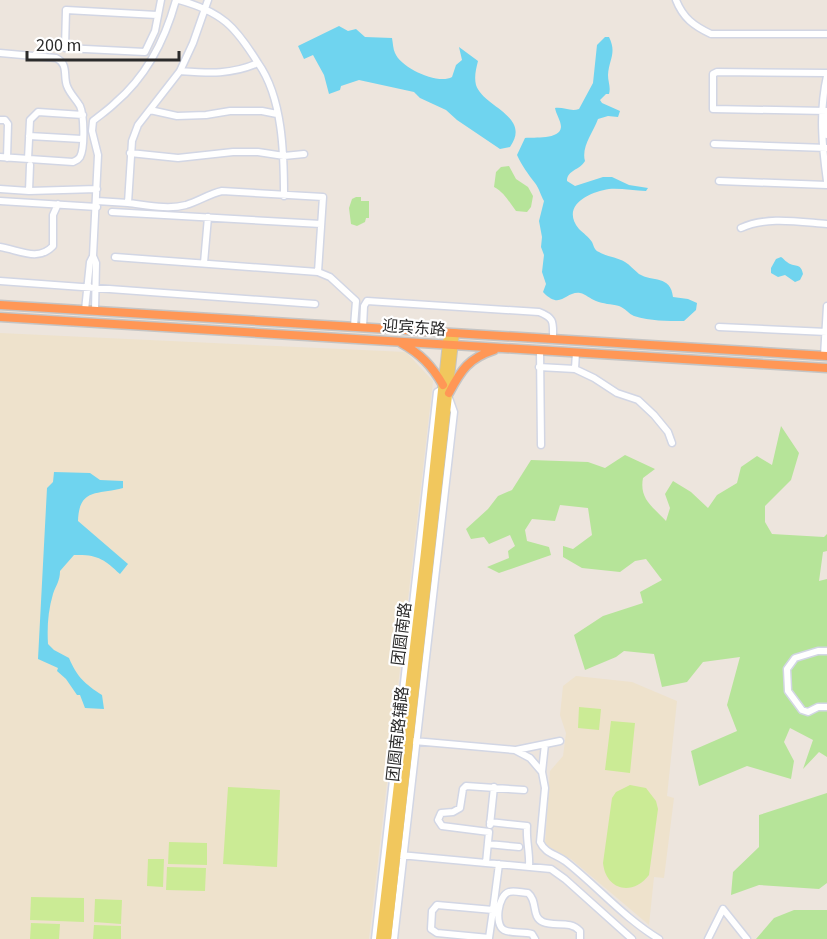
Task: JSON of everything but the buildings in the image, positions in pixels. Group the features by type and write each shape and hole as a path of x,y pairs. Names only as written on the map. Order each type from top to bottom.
{"highway":[{"name":"迎宾东路","path":"0,306 825,356"},
{"name":"迎宾东路","path":"0,317 827,368"},
{"path":"398,342 415,350 427,361 446,391 468,362 500,348"}],"main road":[{"name":"团圆南路","path":"380,939 452,333"},
{"name":"团圆南路","path":"387,939 400,855 413,741 446,391"}],"street":[{"path":"157,15 66,9 65,48 145,52 155,31 161,0"},
{"path":"85,310 96,263 93,256 98,155 92,130 93,121 134,85 153,59 169,26 177,0 204,7 228,22 244,41 264,72 283,136 284,196"},
{"path":"128,203 130,153 138,125 180,71 193,44 208,0"},
{"path":"676,0 685,17 696,27 711,34 827,34"},
{"path":"0,54 61,60 65,67 66,85 80,105 81,154 78,160 73,162 29,162 3,158 8,124 5,120 0,120"},
{"path":"180,71 220,74 241,70 258,63"},
{"path":"719,181 827,183 825,114 827,77 717,72 713,75 712,80 713,109 825,114"},
{"path":"150,110 177,116 230,111 262,111 277,114"},
{"path":"29,191 30,120 38,112 82,115"},
{"path":"825,114 827,135"},
{"path":"29,136 82,139"},
{"path":"714,144 825,148"},
{"path":"130,153 178,158 233,152 258,152 284,156 304,154"},
{"path":"0,189 29,191 97,189"},
{"path":"0,201 58,204 128,203 173,207 187,205 209,194 222,191 324,197 318,272"},
{"path":"0,247 29,254 39,255 47,252 53,246 53,214 58,204"},
{"path":"112,212 321,224"},
{"path":"204,263 208,217"},
{"path":"741,228 751,224 792,222 827,224"},
{"path":"115,257 318,272 330,277 356,301 359,327"},
{"path":"0,281 315,304"},
{"path":"91,287 95,311"},
{"path":"359,327 367,301 382,301 539,312 548,315 553,324 553,338"},
{"path":"825,356 827,306"},
{"path":"719,327 826,330"},
{"path":"540,350 541,445"},
{"path":"575,369 576,352"},
{"path":"539,367 575,369 617,393 638,399 668,432 672,443"},
{"name":"团圆南路辅路","path":"375,939 436,392 446,391"},
{"path":"827,651 818,651 795,658 787,669 788,691 802,710 808,712 819,707 827,707"},
{"path":"413,741 515,750 560,741"},
{"path":"545,744 542,772 545,788 540,842 543,849 568,864 641,928 658,939"},
{"path":"515,750 530,758 542,772"},
{"path":"489,832 442,826 438,820 441,813 453,812 460,808 463,789 466,786 524,790"},
{"path":"486,863 494,787"},
{"path":"490,822 527,826 526,843 530,852 529,867"},
{"path":"488,844 519,847"},
{"path":"394,939 400,855 551,869 632,939"},
{"path":"493,910 437,905 432,911 430,925 433,932 489,939 493,910 499,864"},
{"path":"535,939 529,933 506,931 500,926 498,922 501,902 506,893 528,893 534,899 535,914 538,918 545,922 573,925 580,931 580,939"},
{"path":"708,939 723,909 747,939"}],"shaded area":[{"path":"0,333 406,352 433,381 369,939 0,939"},
{"path":"576,676 632,682 677,701 667,796 674,798 664,878 654,877 649,925 571,859 553,851 545,844 550,771 563,756 566,733 560,715 563,686"}],"green space":[{"path":"509,166 516,179 528,187 533,196 531,207 527,212 516,211 504,195 494,187 496,172 501,167"},
{"path":"361,197 361,201 369,201 369,218 357,226 351,224 349,208 352,199"},
{"path":"781,426 799,453 791,480 765,506 765,522 772,534 824,537 827,534 827,551 823,552 819,581 827,579 827,757 819,752 803,769 813,740 790,728 784,742 794,761 791,779 747,766 699,786 691,751 737,731 727,705 740,657 703,662 687,682 662,687 654,654 624,651 616,657 585,670 574,635 603,616 643,603 640,592 662,580 646,559 635,561 620,572 582,568 563,557 563,546 573,549 592,535 588,508 560,505 555,521 532,519 525,530 527,541 549,547 551,555 499,573 487,567 509,558 508,551 515,546 510,535 489,544 484,537 471,539 466,529 488,509 498,496 512,490 531,460 588,462 605,468 625,455 655,469 643,478 643,492 648,502 666,521 670,508 665,494 673,481 691,492 708,508 717,495 737,483 741,467 757,456 772,465"},
{"path":"579,707 601,709 599,730 578,728"},
{"path":"611,721 635,723 630,773 605,770"},
{"path":"630,785 646,788 656,801 658,809 649,875 643,882 628,888 615,885 609,880 603,863 612,798 616,792"},
{"path":"228,787 280,790 277,867 223,864"},
{"path":"827,793 827,883 819,889 759,885 731,895 733,872 759,847 759,815"},
{"path":"169,842 207,843 207,865 168,864"},
{"path":"148,859 164,859 163,887 147,886"},
{"path":"167,867 206,868 205,891 166,890"},
{"path":"31,897 84,898 84,922 30,920"},
{"path":"95,899 122,900 121,924 94,922"},
{"path":"794,910 827,910 827,939 756,939 774,918"},
{"path":"31,923 60,924 59,939 30,939"},
{"path":"94,925 121,926 121,939 93,939"}],"water":[{"path":"339,26 348,31 356,29 365,37 392,38 395,53 404,64 420,74 438,79 452,77 456,65 462,60 459,47 478,61 475,79 480,93 504,113 515,127 515,136 510,147 500,149 446,110 420,98 414,92 359,80 341,86 340,90 329,94 324,75 313,55 304,59 298,46"},
{"path":"605,37 609,37 612,47 608,75 610,91 600,100 620,111 618,117 608,116 598,119 586,145 585,161 569,174 567,181 575,186 603,177 612,177 629,185 648,188 646,191 609,189 593,193 575,207 574,221 591,240 597,251 625,262 639,274 665,282 669,285 673,297 697,303 696,310 684,321 653,320 634,316 619,306 599,302 580,293 554,300 543,292 546,284 542,272 544,255 541,247 539,221 544,201 517,155 525,138 552,136 560,131 561,125 555,108 579,109 593,83 597,45"},
{"path":"781,257 801,268 803,274 800,280 795,282 785,275 778,277 771,273 776,259"},
{"path":"54,472 90,473 100,480 123,481 123,488 86,497 79,510 78,521 128,564 120,574 100,558 74,555 60,571 48,619 48,644 69,658 82,680 102,695 104,709 85,708 80,695 77,695 57,671 58,668 38,659 47,488 53,482"}]}
